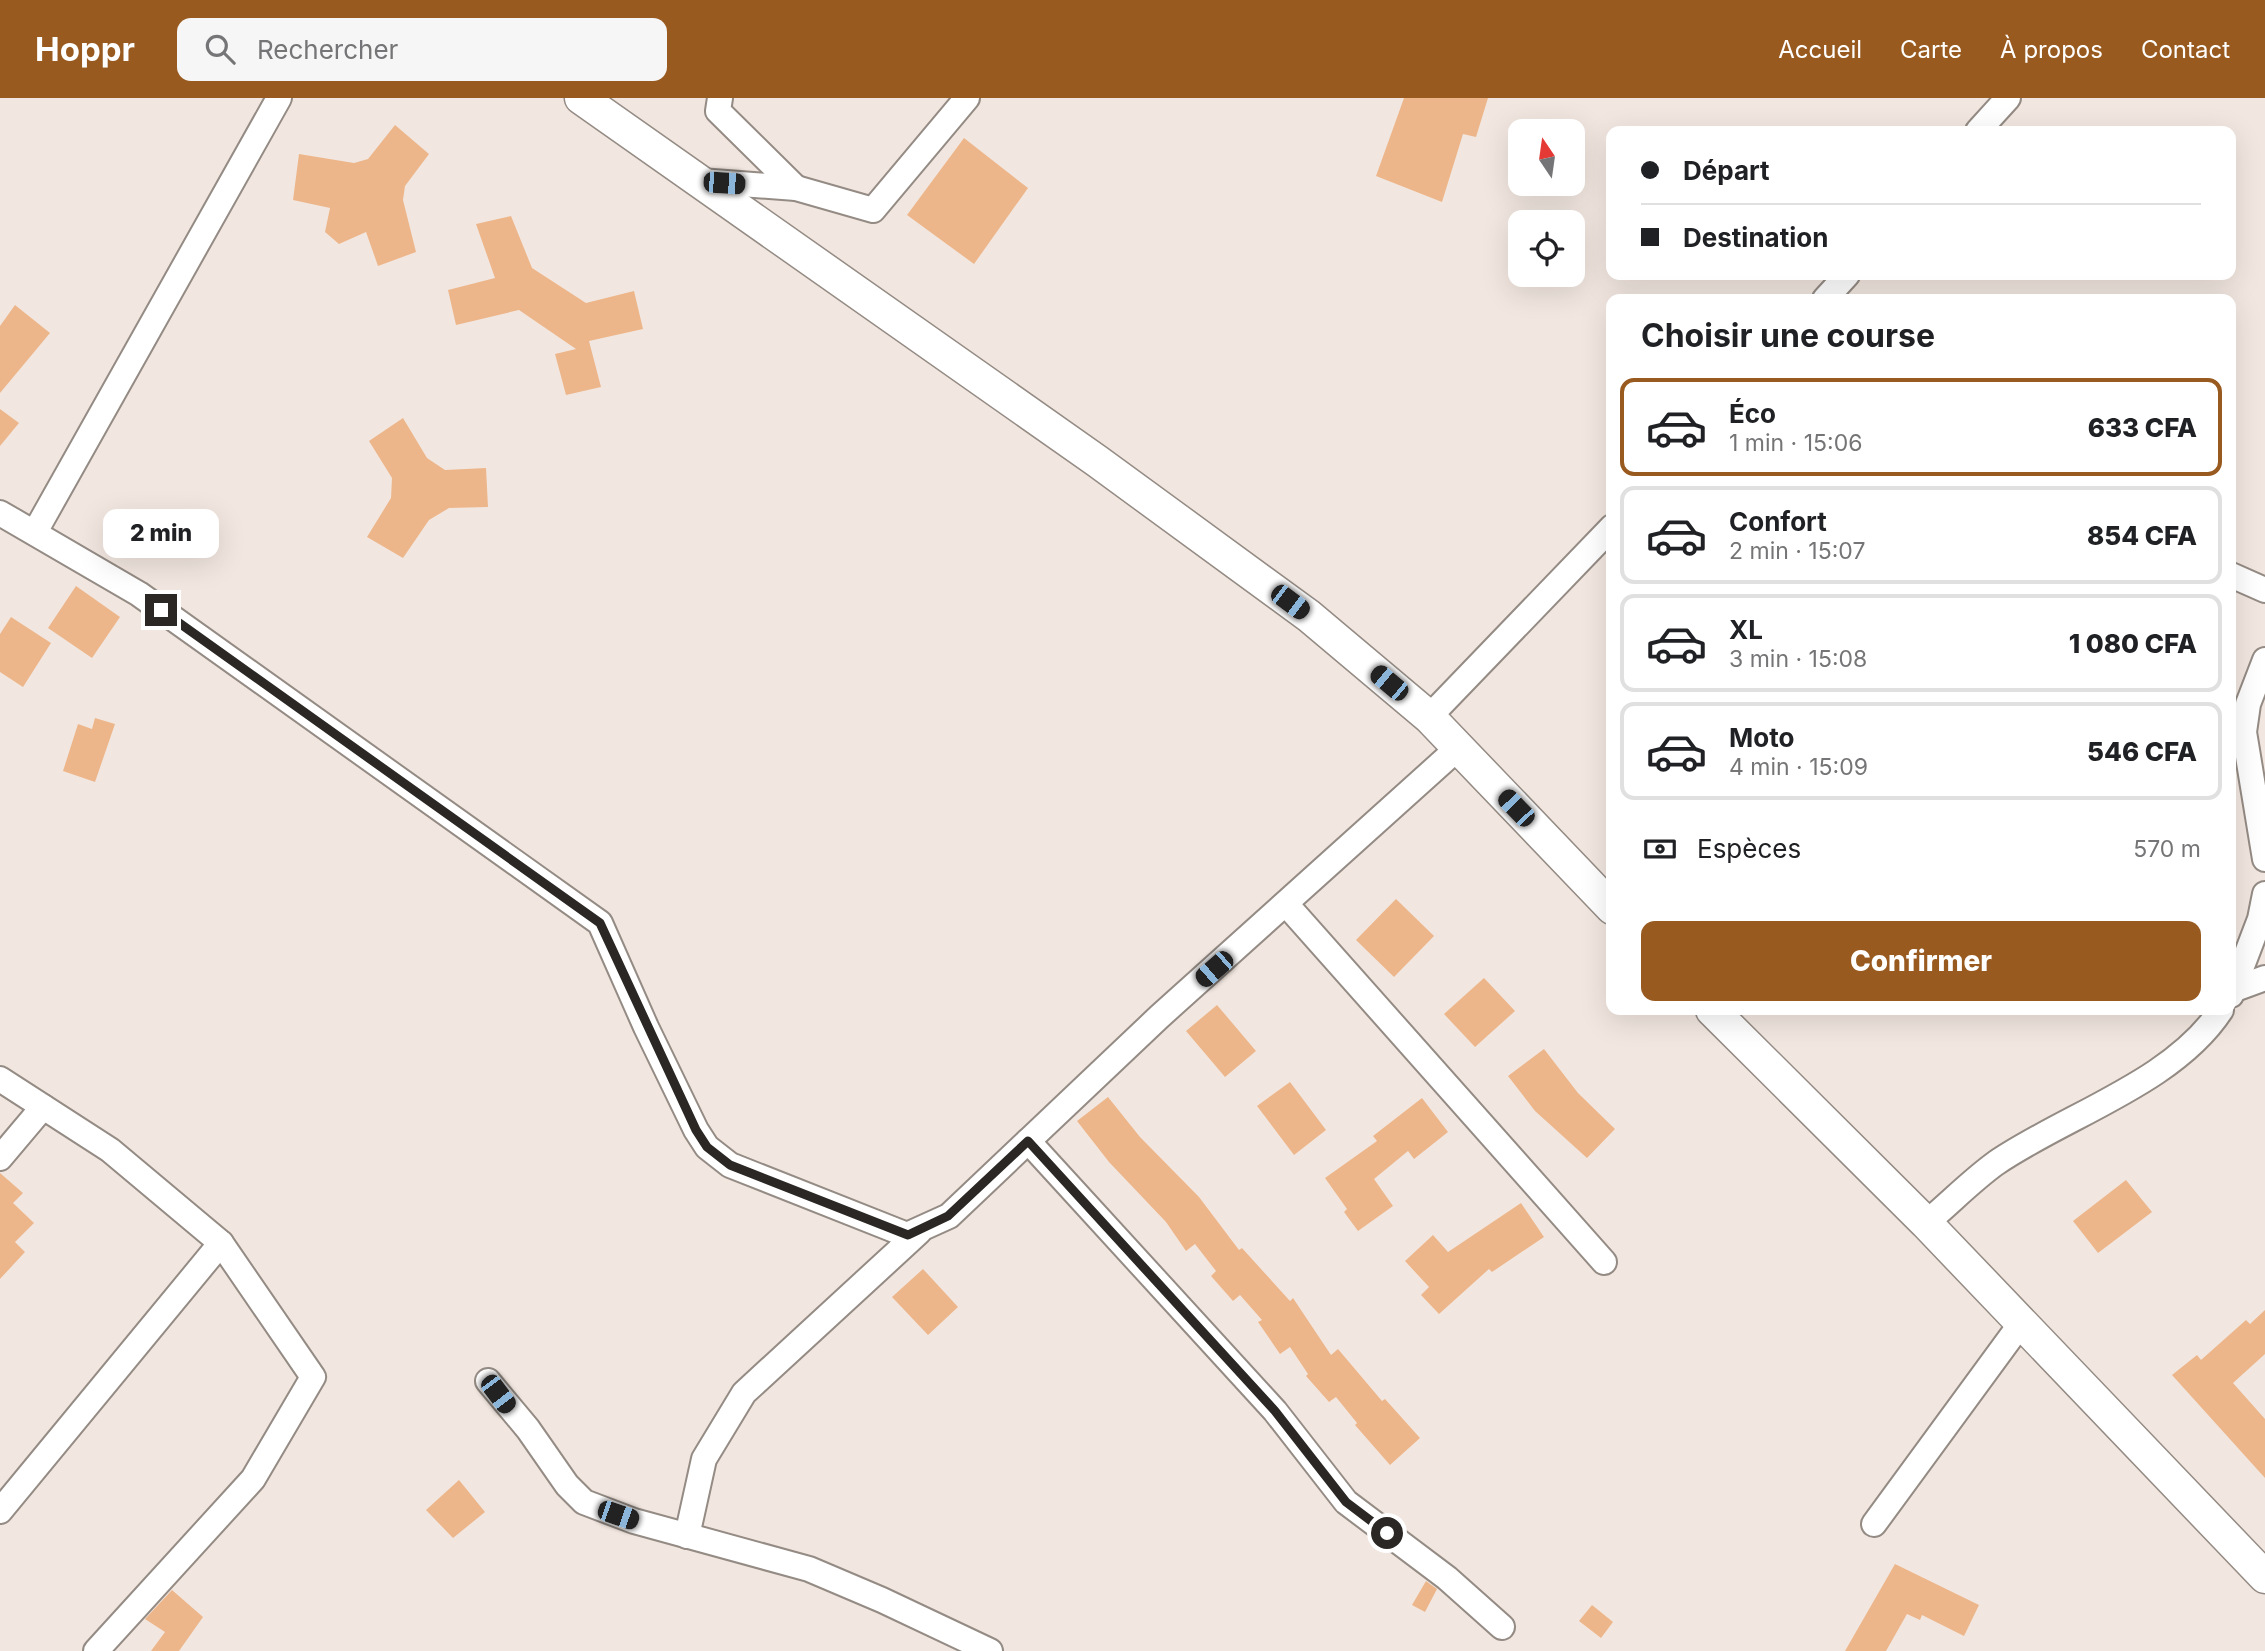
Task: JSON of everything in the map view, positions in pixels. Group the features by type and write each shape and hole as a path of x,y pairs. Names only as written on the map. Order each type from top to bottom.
{"main road":[{"path":"581,98 1195,531 1309,616 1429,717 1606,902"},
{"path":"1717,1015 1926,1223 2263,1569"}],"street":[{"path":"35,533 279,98"},
{"path":"720,98 718,111 796,188"},
{"path":"699,181 796,188 873,209 967,98"},
{"path":"1983,126 2008,98"},
{"path":"1830,294 1842,280"},
{"path":"0,513 139,594 600,923 646,1027 707,1147 730,1165 908,1235 948,1216 1159,1017 1458,748"},
{"path":"1429,717 1606,533"},
{"path":"2236,577 2265,590"},
{"path":"2265,660 2248,705 2244,732 2265,859"},
{"path":"2236,983 2265,894"},
{"path":"1286,904 1604,1262"},
{"path":"2236,991 2265,978"},
{"path":"1926,1223 1994,1164 2149,1075 2192,1045 2217,1015"},
{"path":"0,1079 110,1150 220,1243 313,1377 253,1479 96,1651"},
{"path":"0,1158 43,1107"},
{"path":"1028,1141 1275,1411 1346,1502 1447,1578 1502,1627"},
{"path":"687,1536 704,1459 744,1393 919,1232"},
{"path":"0,1511 220,1243"},
{"path":"1874,1524 2022,1322"},
{"path":"488,1381 528,1429 567,1485 584,1502 687,1536 809,1569 990,1651"}],"building":[{"path":"1404,98 1488,98 1476,137 1463,134 1442,202 1376,176"},
{"path":"395,125 429,154 405,186 403,200 416,252 378,266 366,232 339,244 325,232 330,208 293,200 299,154 354,163 368,159"},
{"path":"964,138 1028,188 974,264 907,215"},
{"path":"511,216 532,268 586,303 634,291 643,329 589,341 601,387 566,395 555,354 576,349 519,310 456,325 448,290 495,278 476,224"},
{"path":"15,305 50,333 0,393 0,326"},
{"path":"0,409 19,423 0,446"},
{"path":"403,418 427,458 445,470 486,468 488,507 449,508 429,520 403,558 367,537 391,498 392,478 369,441"},
{"path":"76,586 120,617 92,658 48,628"},
{"path":"11,617 51,643 23,687 0,672 0,634"},
{"path":"95,718 115,724 95,782 63,771 78,724 92,729"},
{"path":"1396,899 1434,936 1394,977 1356,940"},
{"path":"1484,978 1515,1011 1475,1047 1444,1014"},
{"path":"1217,1005 1256,1051 1225,1077 1186,1031"},
{"path":"1544,1049 1578,1093 1615,1129 1587,1158 1535,1111 1508,1076"},
{"path":"1290,1082 1326,1130 1294,1155 1257,1106"},
{"path":"1108,1097 1140,1137 1199,1197 1239,1250 1242,1248 1290,1301 1293,1298 1331,1355 1338,1349 1382,1401 1385,1399 1420,1438 1390,1465 1355,1425 1357,1423 1336,1397 1329,1402 1306,1376 1308,1374 1290,1347 1280,1354 1258,1322 1262,1320 1240,1295 1233,1301 1211,1276 1216,1271 1195,1244 1186,1251 1166,1222 1109,1162 1077,1121"},
{"path":"1422,1098 1448,1132 1414,1159 1408,1151 1374,1179 1393,1206 1358,1231 1344,1212 1347,1209 1325,1178 1377,1141 1373,1136"},
{"path":"0,1173 23,1193 13,1203 34,1223 15,1242 25,1252 0,1279"},
{"path":"2126,1180 2152,1212 2098,1253 2073,1221"},
{"path":"1521,1203 1544,1237 1492,1272 1489,1269 1439,1314 1421,1295 1429,1287 1405,1261 1433,1235 1448,1252"},
{"path":"923,1269 958,1307 928,1335 892,1297"},
{"path":"2265,1310 2265,1354 2233,1383 2265,1419 2265,1478 2172,1375 2197,1355 2201,1360 2246,1320 2250,1324"},
{"path":"459,1480 485,1512 453,1538 426,1510"},
{"path":"1895,1564 1979,1605 1964,1636 1922,1615 1920,1620 1907,1614 1886,1651 1845,1651"},
{"path":"1426,1581 1437,1589 1425,1612 1412,1605"},
{"path":"172,1590 203,1617 179,1651 151,1651 165,1632 145,1619"},
{"path":"1592,1605 1613,1622 1601,1638 1579,1621"}],"route":[{"path":"161,610 600,923 696,1130 707,1147 730,1165 908,1235 948,1216 1028,1141 1275,1411 1346,1502 1387,1533"}]}
